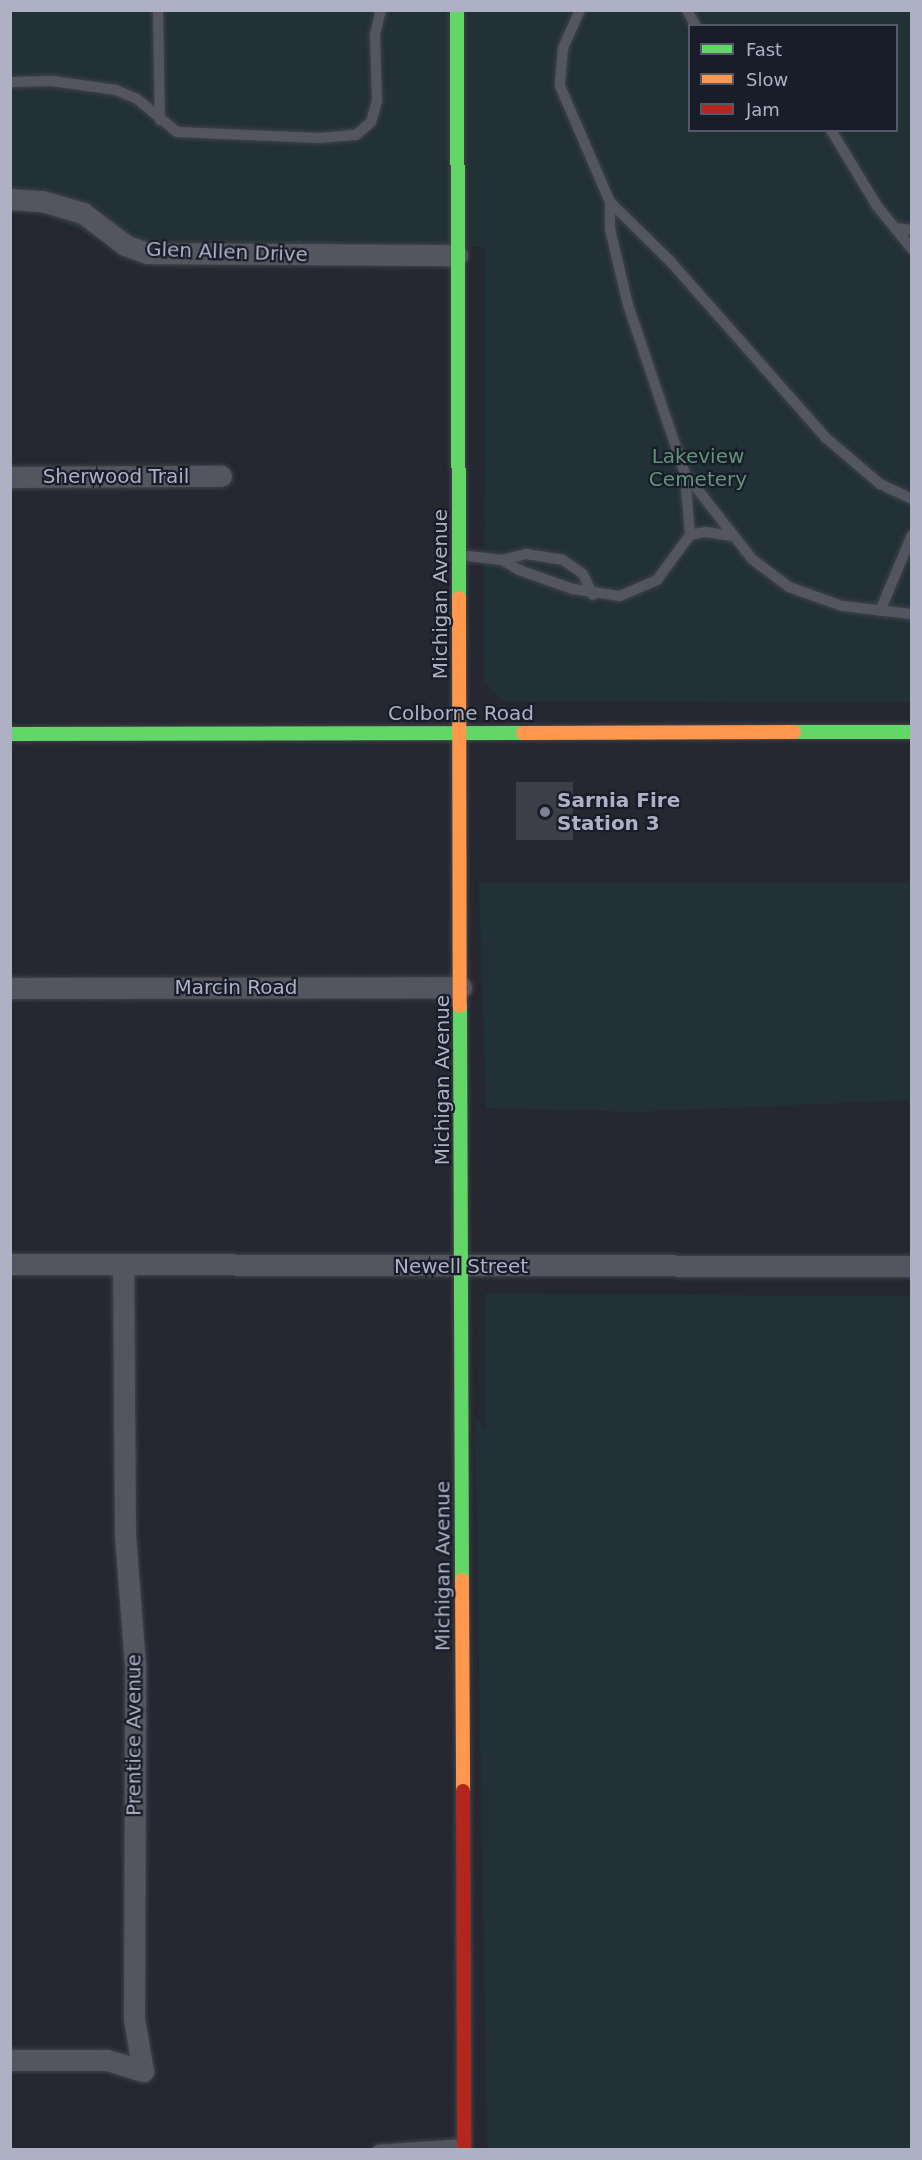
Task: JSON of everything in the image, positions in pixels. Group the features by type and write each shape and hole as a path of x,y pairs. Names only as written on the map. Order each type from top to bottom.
{"main road":[{"name":"Michigan Avenue","path":"457,10 464,2147"},
{"path":"460,672 475,703"},
{"path":"489,718 519,732"},
{"name":"Colborne Road","path":"10,734 912,732"}],"street":[{"name":"Glen Allen Drive","path":"10,199 42,201 83,213 125,245 147,253 457,255"},
{"name":"Sherwood Trail","path":"10,477 221,476"},
{"name":"Marcin Road","path":"10,988 461,987"},
{"name":"Newell Street","path":"10,1264 912,1266"},
{"name":"Prentice Avenue","path":"10,2060 107,2060 143,2071 134,2019 135,1665 126,1535 123,1264"}],"lane":[{"path":"159,10 160,120"},
{"path":"10,82 52,81 116,90 137,99 177,132 189,134 319,138 356,135 371,122 377,101 375,34 381,10"},
{"path":"580,10 563,48 560,86 610,202 670,261 825,437 880,484 912,499"},
{"path":"687,10 695,24"},
{"path":"832,132 895,228 912,249"},
{"path":"502,560 519,570 593,595 620,596 647,587 679,555 690,535 685,474 628,305 610,229 610,202"},
{"path":"895,228 912,230"},
{"path":"685,474 731,536 752,559 789,587 817,600 912,614"},
{"path":"690,535 706,531 731,536"},
{"path":"880,611 912,535"},
{"path":"460,555 502,560 526,554 562,561 583,574 593,595"},
{"path":"378,2150 464,2147"}],"green space":[{"name":"Lakeview Cemetery","path":"11,11 911,11 911,702 503,701 484,682 485,247 119,248 29,207 11,207"},
{"path":"479,883 911,883 911,1100 637,1112 486,1108"},
{"path":"485,1294 911,1296 911,2149 487,2149 475,1418 485,1428"}],"building":[{"name":"Sarnia Fire Station 3","path":"516,782 573,782 573,840 516,840"}],"traffic: fast":[{"path":"457,10 459,598"},
{"path":"794,732 912,732"},
{"path":"10,734 523,733"},
{"path":"460,1006 462,1580"}],"traffic: slow":[{"path":"459,598 460,1006"},
{"path":"523,733 794,732"},
{"path":"462,1580 463,1791"}],"traffic: jam":[{"path":"463,1791 464,2150"}],"place":[{"name":"Sarnia Fire Station 3","path":"545,812"}]}
